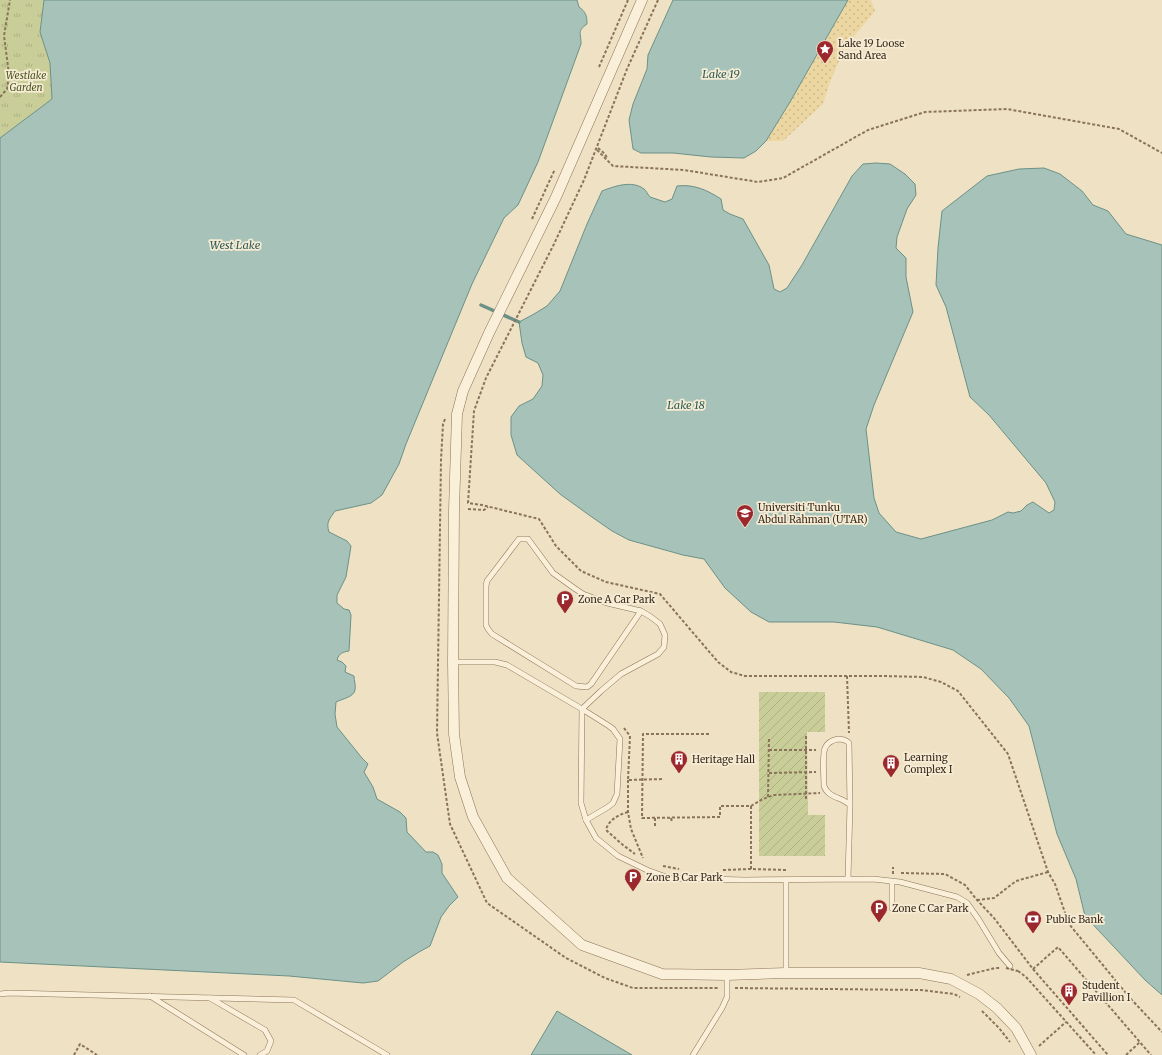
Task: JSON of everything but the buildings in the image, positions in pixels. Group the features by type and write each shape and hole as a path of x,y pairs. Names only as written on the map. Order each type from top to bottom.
{"street":[{"path":"642,0 556,198 462,391 457,414 454,510 454,734 460,777 473,817 507,878 582,945 662,974 728,975 786,973 919,973 951,979 979,994 998,1008 1016,1028 1031,1055"}],"lane":[{"path":"641,611 592,684 587,687 576,686 492,634 486,625 486,586 487,581 519,539 524,538 528,540 553,573 583,594 607,603 641,611 652,616 660,624 664,635 664,647 658,654 620,674 582,709 581,804 586,820 596,838 618,856 647,870 669,878 786,880 873,879 900,882 956,897 968,903 1008,967"},
{"path":"453,662 495,662 507,665 582,709 609,726 616,733 620,739 618,789 616,799 608,807 586,820"},
{"path":"848,879 850,805 849,743 847,740 839,739 832,741 824,750 824,786 828,793 850,805"},
{"path":"786,880 786,973"},
{"path":"892,882 892,908"},
{"path":"693,1055 722,1008 727,997 728,975"},
{"path":"0,994 294,1000 387,1055"},
{"path":"150,996 244,1055"},
{"path":"209,998 265,1030 271,1041 267,1051 260,1055"}],"path":[{"path":"0,97 7,89 9,74 4,36 10,0"},
{"path":"598,70 628,0"},
{"path":"658,0 627,69 584,180 554,244 486,378 474,411 468,502 539,519 556,546 581,571 606,582 660,594 718,662 731,672 745,676 923,677 941,682 958,691 1008,754 1048,872 1055,884 1069,924 1130,998 1162,1032"},
{"path":"597,148 613,166 684,170 758,182 783,178 868,130 925,112 1007,109 1119,129 1162,153"},
{"path":"529,224 556,168"},
{"path":"446,418 443,424 441,460 437,734 450,824 488,903 566,958 604,978 633,988 921,990 954,994 965,1000"},
{"path":"468,509 484,510 488,507"},
{"path":"848,676 849,743"},
{"path":"709,734 642,734 642,818 720,817 720,806 740,806"},
{"path":"806,736 806,800"},
{"path":"768,797 769,738"},
{"path":"769,750 806,750"},
{"path":"769,773 806,772"},
{"path":"642,779 664,779"},
{"path":"628,780 628,812 631,829 644,863 640,859"},
{"path":"751,806 774,795 828,793"},
{"path":"628,812 617,816 606,829 636,856"},
{"path":"655,818 655,827"},
{"path":"671,818 672,822"},
{"path":"658,865 679,869"},
{"path":"719,870 751,869"},
{"path":"977,900 994,898 1016,881 1048,872"},
{"path":"1009,938 1033,969 1108,1055"},
{"path":"1033,969 1058,947 1151,1055"},
{"path":"964,976 995,968 1008,967 1018,971 1026,977 1096,1055"},
{"path":"982,1011 1012,1044"},
{"path":"1050,1037 1066,1022"},
{"path":"1126,1055 1140,1042"},
{"path":"74,1055 80,1044 97,1055"}],"green space":[{"name":"Westlake Garden","path":"0,0 44,0 40,32 50,63 52,99 0,138"},
{"path":"759,692 825,692 825,732 807,732 808,815 825,815 825,856 759,856"}],"sand":[{"name":"Lake 19 Loose Sand Area","path":"848,0 871,0 875,11 845,47 830,82 823,104 783,141 766,141 790,102"}],"water":[{"name":"West Lake","path":"44,0 577,0 579,7 586,14 587,24 581,31 581,44 538,162 518,205 504,218 472,284 399,464 382,495 371,503 335,511 328,523 329,532 347,541 351,546 346,577 337,595 337,603 344,609 349,610 351,615 349,651 342,653 337,660 346,666 345,672 354,676 355,688 354,692 350,696 336,702 335,714 337,727 368,764 364,772 373,787 377,799 400,812 406,818 407,832 426,852 433,852 438,855 442,864 442,873 458,897 441,917 430,946 403,962 378,981 363,983 289,976 0,962 0,138 52,99 50,63 40,32"},
{"name":"Lake 19","path":"673,0 848,0 766,141 756,151 744,158 711,157 673,153 641,153 633,149 629,120 633,104 647,69 648,55"},
{"name":"Lake 18","path":"863,164 890,164 905,174 915,184 916,195 907,209 897,237 896,248 906,258 906,277 913,312 874,405 866,429 874,498 879,513 896,532 921,539 992,520 1008,512 1013,513 1021,511 1033,502 1049,513 1054,510 1055,502 1046,483 989,415 970,397 946,307 936,285 942,211 987,176 1019,169 1044,168 1060,174 1082,191 1093,205 1108,211 1126,234 1162,245 1162,995 1145,980 1085,916 1076,879 1057,834 1029,726 1009,698 981,669 953,650 877,627 834,622 769,622 751,612 725,588 704,559 683,555 629,540 612,531 560,494 517,455 511,435 511,417 519,406 533,399 542,386 543,375 538,363 526,357 519,322 547,306 560,291 602,191 629,184 639,186 645,190 650,197 665,202 672,199 677,186 689,186 700,188 716,196 721,199 723,210 743,219 769,265 774,289 780,292 787,288 802,265 852,176"},
{"path":"557,1011 632,1055 531,1055"}],"waterway":[{"path":"481,305 519,322"}],"place":[{"name":"Lake 19 Loose Sand Area","path":"825,64"},
{"name":"Universiti Tunku Abdul Rahman (UTAR)","path":"745,528"},
{"name":"Zone A Car Park","path":"565,614"},
{"name":"Heritage Hall","path":"679,774"},
{"name":"Learning Complex I","path":"891,778"},
{"name":"Zone B Car Park","path":"633,892"},
{"name":"Zone C Car Park","path":"879,923"},
{"name":"Public Bank","path":"1033,934"},
{"name":"Student Pavillion I","path":"1069,1006"}]}
